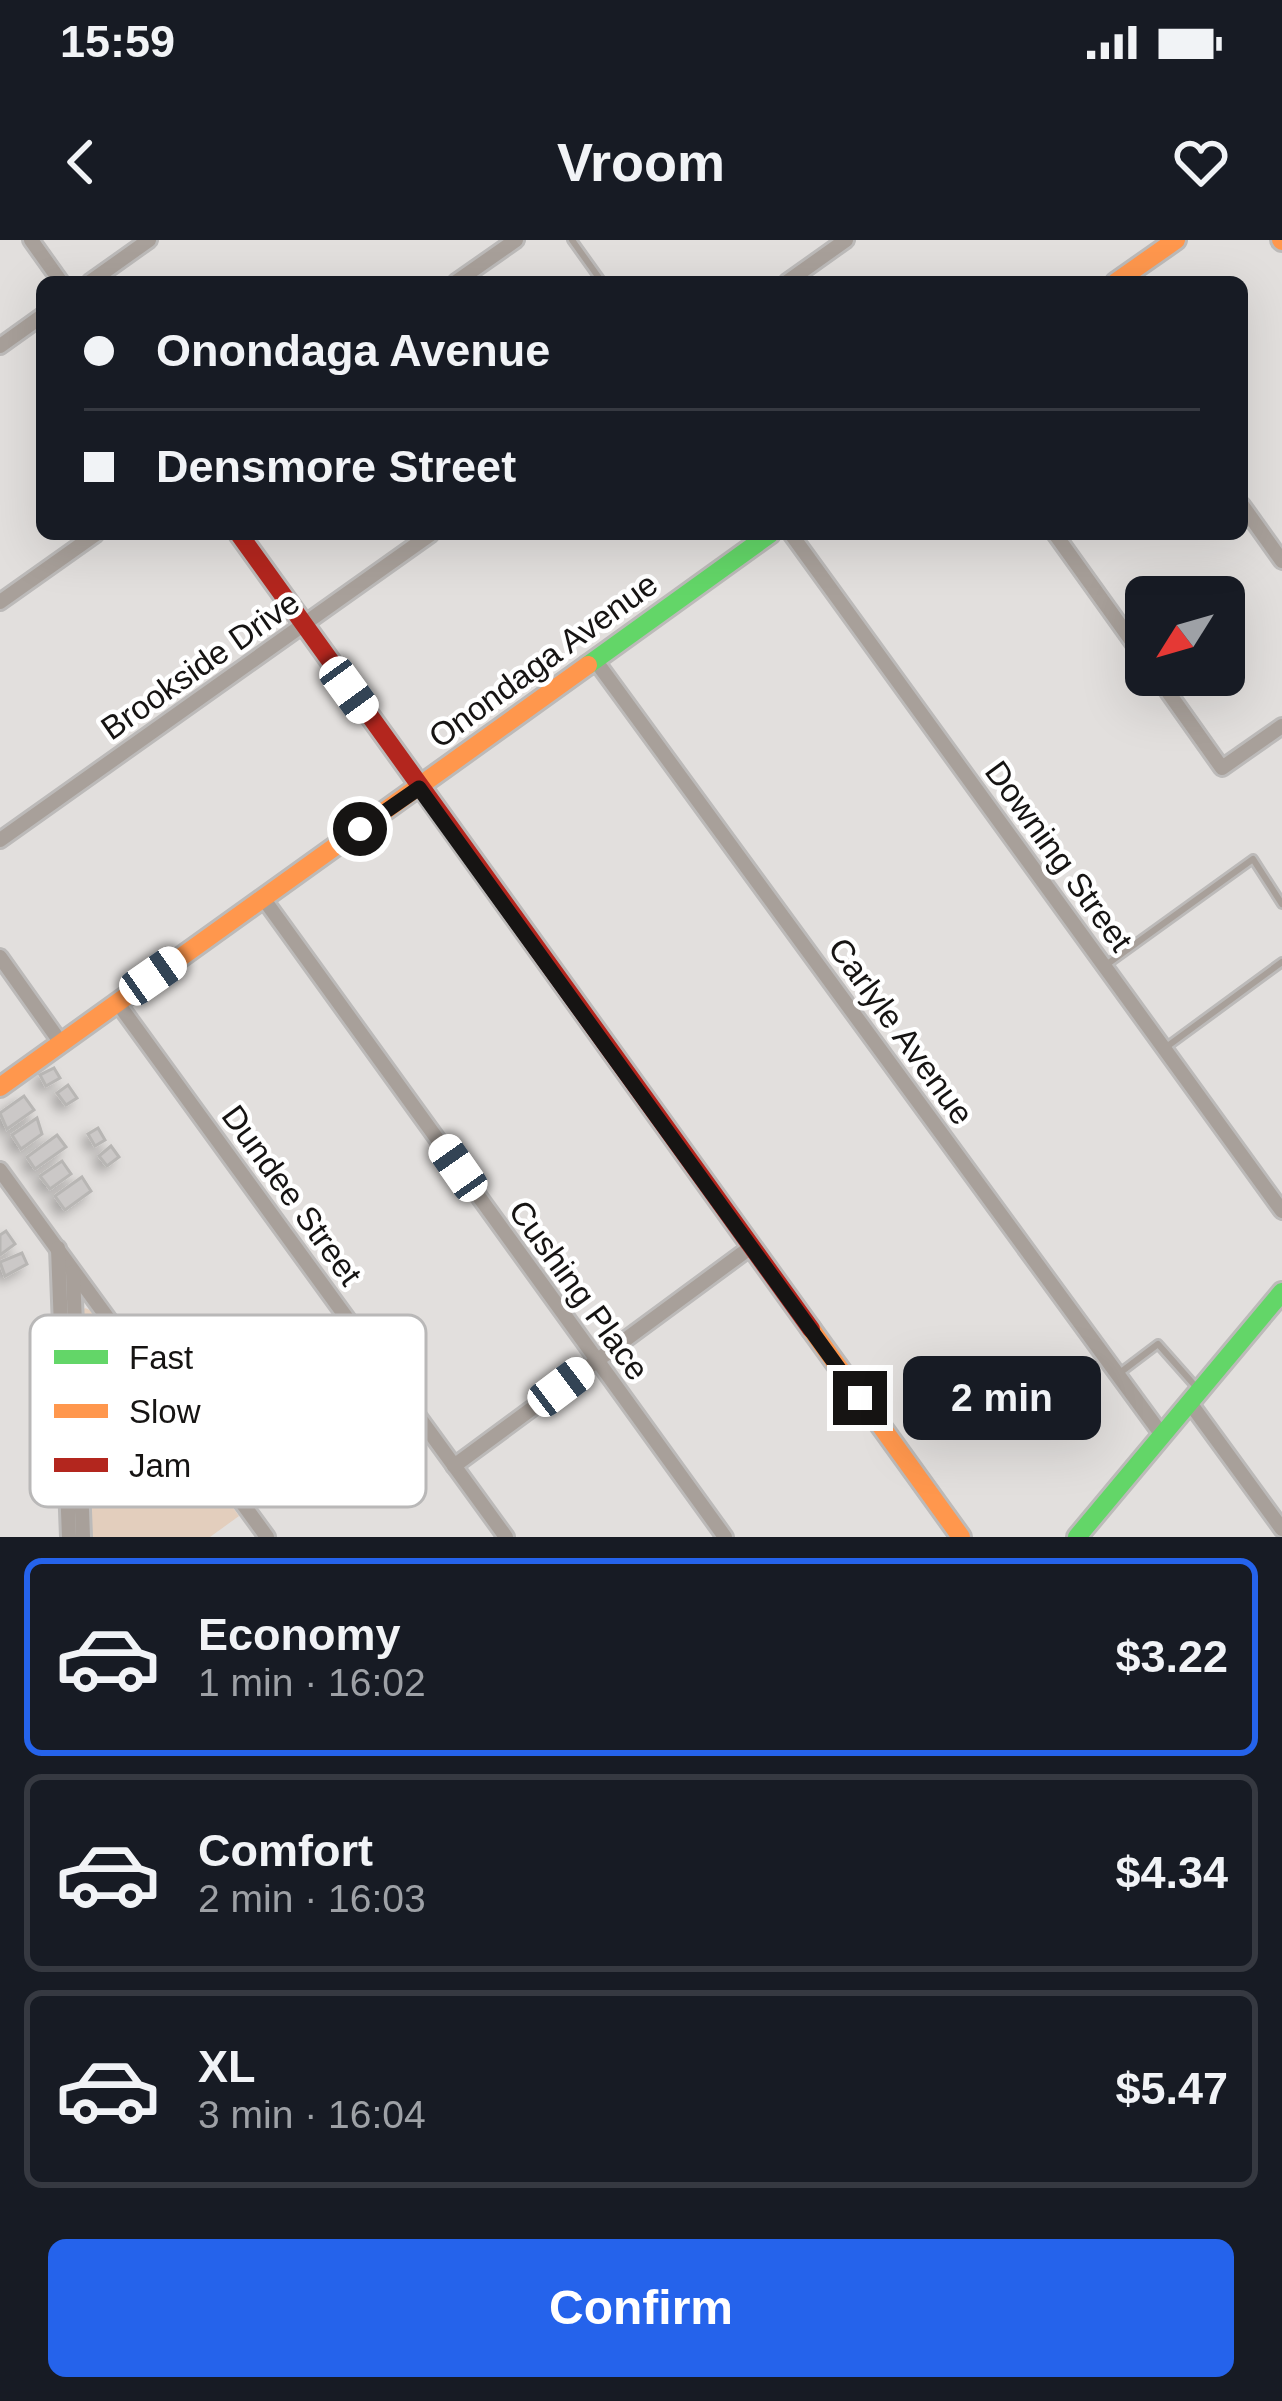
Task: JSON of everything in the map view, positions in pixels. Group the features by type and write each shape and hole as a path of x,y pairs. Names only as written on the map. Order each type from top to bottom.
{"street":[{"path":"31,240 57,276"},
{"path":"98,276 149,240"},
{"path":"465,276 516,240"},
{"path":"796,276 847,240"},
{"path":"1124,276 1175,240"},
{"path":"0,346 36,320"},
{"path":"1248,513 1282,561"},
{"path":"0,602 88,540"},
{"path":"243,540 961,1537"},
{"name":"Brookside Drive","path":"0,840 422,540"},
{"name":"Onondaga Avenue","path":"0,1087 762,540"},
{"name":"Downing Street","path":"795,540 1280,1203"},
{"path":"1059,540 1125,632"},
{"name":"Carlyle Avenue","path":"595,660 1162,1436"},
{"path":"1171,696 1222,768 1282,726"},
{"name":"Cushing Place","path":"263,898 725,1537"},
{"path":"0,957 61,1043"},
{"name":"Dundee Street","path":"117,1002 344,1315"},
{"path":"0,1170 107,1315"},
{"path":"454,1466 751,1247"},
{"path":"58,1248 61,1315"},
{"path":"73,1268 75,1315"},
{"path":"1077,1537 1282,1292"},
{"path":"1194,1397 1282,1529"},
{"name":"Dundee Street","path":"426,1427 506,1537"},
{"path":"68,1507 69,1537"},
{"path":"82,1507 83,1537"},
{"path":"244,1507 266,1537"}],"lane":[{"path":"572,240 598,276"},
{"path":"1106,965 1252,859 1282,904"},
{"path":"1165,1048 1280,968"},
{"path":"1118,1374 1158,1343 1194,1397"}],"shaded area":[{"path":"89,1507 233,1507 239,1516 210,1537 90,1537"}],"building":[{"path":"54,1068 60,1078 46,1086 40,1075"},
{"path":"68,1085 77,1098 66,1105 57,1093"},
{"path":"24,1096 34,1110 7,1129 0,1113"},
{"path":"37,1118 42,1134 21,1149 12,1135"},
{"path":"98,1128 105,1140 95,1146 88,1134"},
{"path":"57,1135 66,1147 35,1169 27,1157"},
{"path":"111,1146 119,1157 107,1166 99,1156"},
{"path":"62,1161 71,1174 50,1189 40,1176"},
{"path":"82,1177 91,1191 65,1210 55,1196"},
{"path":"6,1231 15,1244 0,1255 0,1235"},
{"path":"22,1253 27,1264 5,1276 0,1262"}],"traffic: fast":[{"path":"588,665 762,540"},
{"path":"1077,1537 1282,1292"}],"traffic: slow":[{"path":"1125,276 1176,240"},
{"path":"0,1087 588,665"},
{"path":"811,1329 961,1537"}],"traffic: jam":[{"path":"243,540 811,1329"}],"route":[{"path":"360,829 419,788 860,1398"}]}
